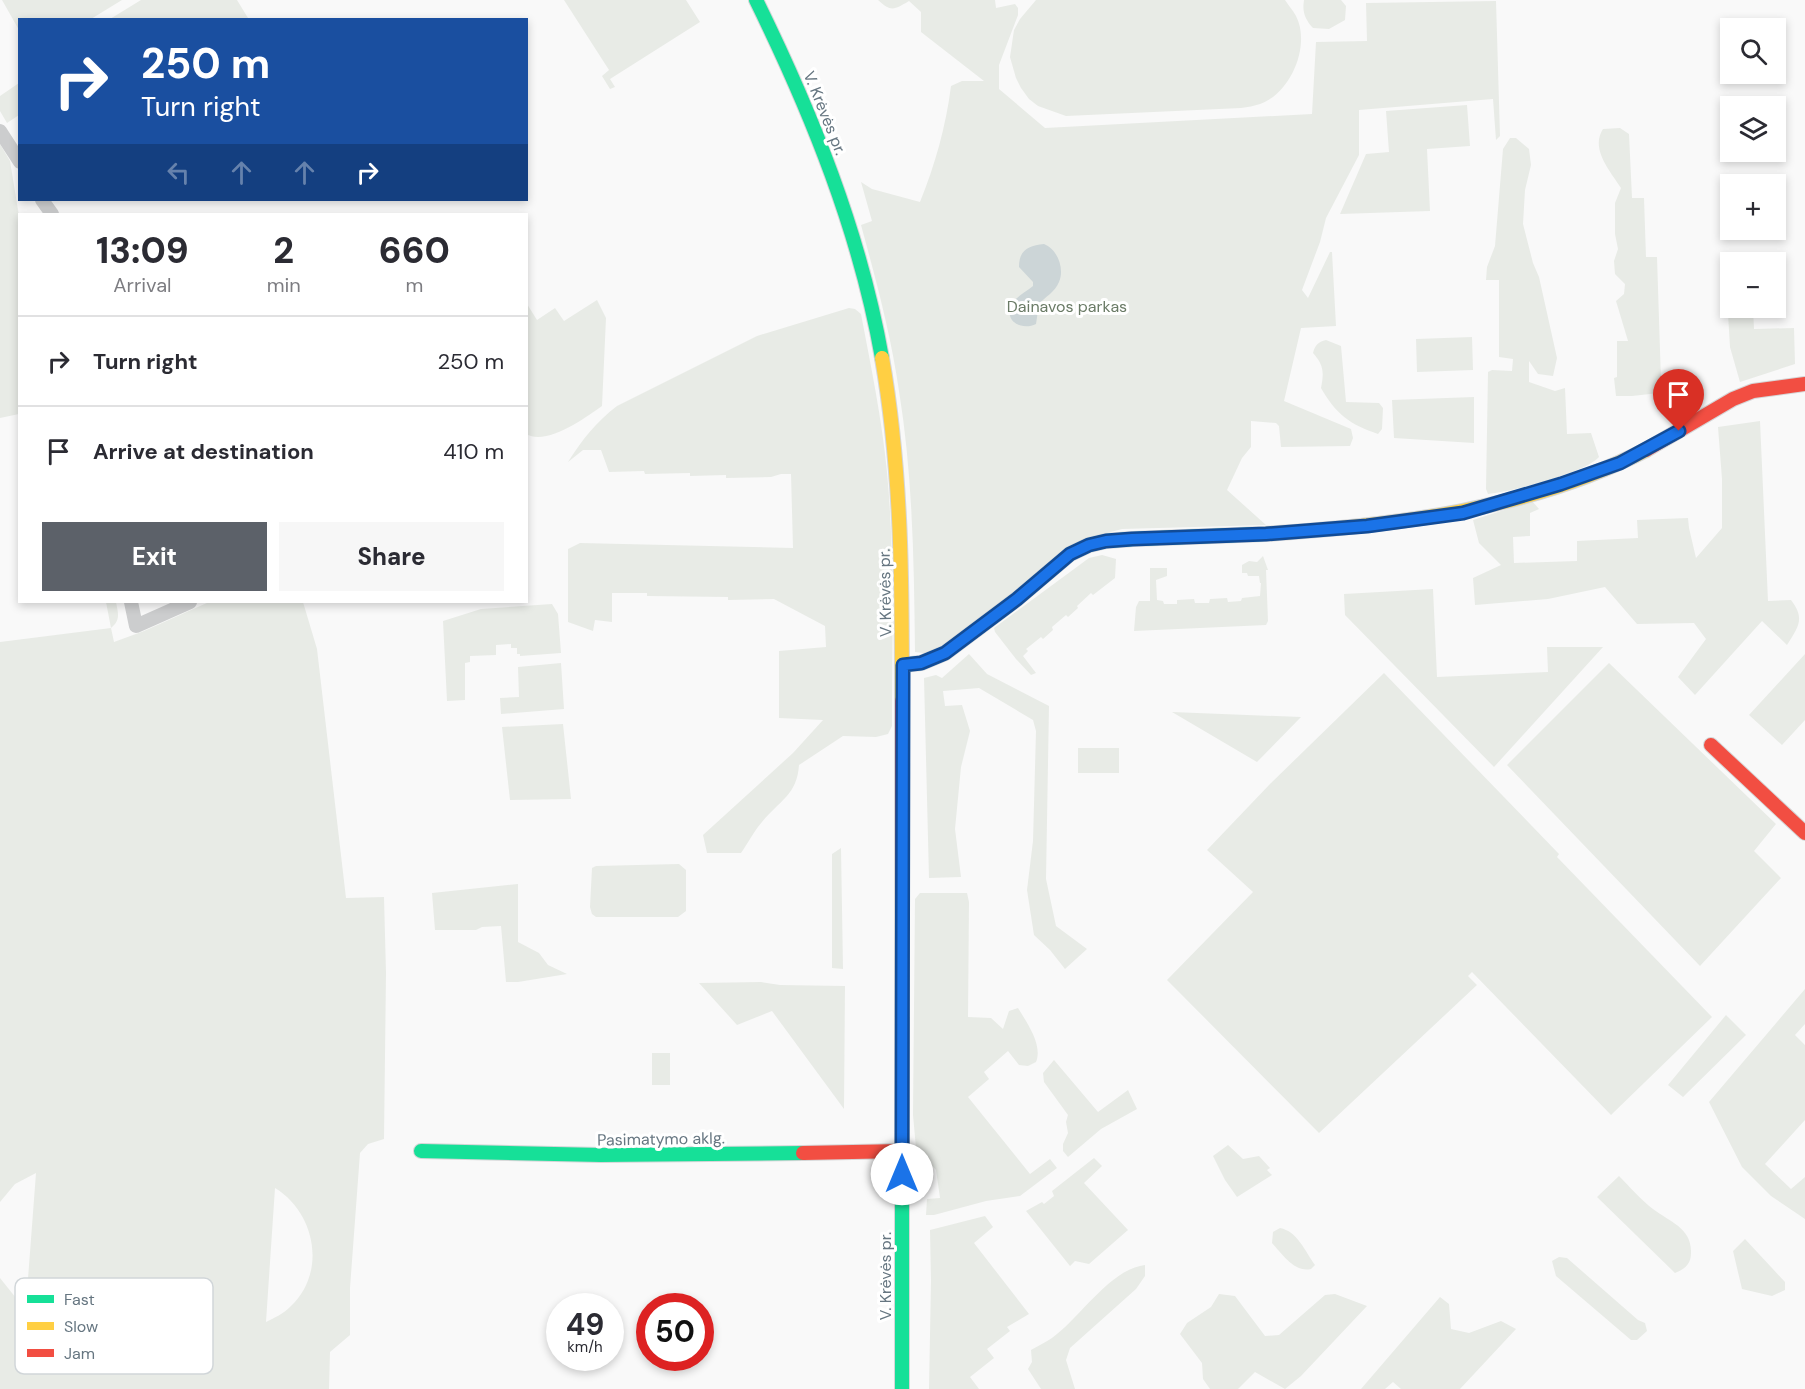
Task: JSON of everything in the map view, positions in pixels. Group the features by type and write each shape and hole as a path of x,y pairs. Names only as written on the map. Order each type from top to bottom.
{"street":[{"name":"V. Krėvės pr.","path":"756,0 796,82 838,189 871,304 889,398 896,453 903,665 902,1389"},
{"path":"0,131 18,159"},
{"path":"903,665 921,663 945,653 1017,599 1070,554 1089,545 1132,539 1266,534 1367,526 1471,512 1620,463 1733,399 1753,391 1805,384"},
{"path":"131,603 136,626 188,603"},
{"path":"1711,745 1805,833"},
{"name":"Pasimatymo aklg.","path":"421,1151 485,1155 645,1156 902,1151"}],"green space":[{"path":"2,0 122,0 93,18 18,18 18,28"},
{"path":"141,0 237,0 248,18 112,18"},
{"path":"564,0 686,0 700,22 610,79 615,87 610,89 602,76 609,70"},
{"name":"Dainavos parkas","path":"878,0 995,0 996,8 1015,4 1018,8 1018,15 999,65 999,89 1045,128 1312,114 1316,42 1367,41 1366,3 1496,1 1500,136 1496,140 1493,99 1359,110 1359,155 1326,218 1320,242 1302,290 1308,298 1332,252 1336,326 1301,328 1284,401 1351,429 1353,438 1350,446 1281,447 1279,426 1276,423 1251,421 1251,447 1242,458 1227,490 1266,525 1122,529 1092,537 930,654 915,652 912,521 904,423 887,328 861,225 872,221 861,182 872,189 920,202 939,145 951,86 962,81 984,81 921,32 921,12 909,1 890,8"},
{"path":"1036,0 1285,0 1296,16 1300,28 1299,54 1289,79 1281,90 1260,104 1241,108 1066,116 1038,106 1029,99 1016,78 1010,57 1014,30"},
{"path":"1304,0 1341,0 1346,6 1345,20 1329,29 1313,28 1305,15"},
{"path":"18,84 18,116 7,123 0,111 0,96"},
{"path":"1467,105 1470,146 1427,149 1430,211 1340,214 1366,154 1389,152 1386,111"},
{"path":"1620,128 1629,134 1632,198 1644,198 1646,257 1657,257 1661,381 1696,380 1695,389 1616,396 1614,378 1617,377 1617,341 1628,341 1616,301 1624,294 1625,284 1615,274 1614,261 1618,249 1615,234 1615,203 1621,188 1603,160 1599,144 1603,129"},
{"path":"1510,138 1516,138 1529,149 1531,165 1525,190 1523,224 1539,277 1557,358 1553,376 1538,374 1529,361 1529,382 1555,391 1565,388 1567,434 1591,433 1599,457 1564,475 1530,486 1488,494 1486,489 1488,372 1492,370 1512,371 1513,359 1499,357 1499,280 1486,280 1487,267 1495,246 1503,149"},
{"path":"0,144 10,161 19,213 18,414 0,418"},
{"path":"597,300 606,318 602,406 555,434 535,437 528,435 528,306 537,320 555,308 564,321"},
{"path":"849,308 861,314 885,452 890,504 892,567 892,726 888,734 876,737 843,736 799,765 798,775 791,790 759,826 741,853 707,853 703,835 793,753 823,720 779,718 779,651 826,647 825,626 774,599 728,600 728,597 612,593 612,622 595,620 593,631 568,622 568,549 580,543 793,548 791,474 726,478 726,475 690,476 690,473 609,472 601,450 583,450 568,462 602,418 617,406 757,336"},
{"path":"1728,318 1753,318 1754,329 1794,328 1795,364 1740,382 1730,347"},
{"path":"1472,337 1473,370 1417,372 1416,339"},
{"path":"1326,340 1341,346 1346,402 1379,403 1383,408 1382,429 1378,434 1344,417 1332,405 1321,388 1322,369 1313,353 1317,344"},
{"path":"1474,397 1474,443 1394,438 1392,400"},
{"path":"1760,421 1768,601 1791,600 1799,617 1797,627 1787,645 1762,621 1695,695 1678,677 1706,639 1694,623 1637,624 1605,587 1548,599 1475,605 1473,578 1501,565 1479,543 1473,520 1532,501 1539,509 1530,513 1530,536 1513,537 1514,563 1577,561 1577,541 1638,538 1637,520 1688,518 1696,558 1722,528 1722,479 1718,427"},
{"path":"1102,555 1116,559 1115,578 1093,595 1091,593 1068,617 1066,615 1052,627 1053,630 1043,639 1041,637 1026,649 1028,651 1023,656 1036,673 1031,675 1016,659 994,628 1089,558"},
{"path":"1263,556 1268,570 1266,570 1268,621 1266,625 1134,631 1136,607 1139,601 1150,601 1150,568 1167,568 1167,576 1156,580 1157,600 1163,601 1164,604 1177,604 1177,600 1194,599 1195,603 1209,603 1210,599 1227,598 1228,602 1241,601 1242,598 1260,596 1261,583 1259,576 1248,576 1247,573 1242,573 1242,565 1249,561 1257,562"},
{"path":"1433,589 1437,677 1548,672 1547,647 1603,647 1494,767 1345,615 1344,594"},
{"path":"106,603 116,603 118,619 111,628"},
{"path":"207,603 303,603 317,649 346,898 384,897 386,973 384,1139 368,1144 360,1153 350,1288 350,1335 330,1352 329,1389 0,1389 0,1278 15,1297 15,1374 213,1374 213,1278 28,1278 36,1173 15,1184 0,1202 0,642 111,628 114,642","holes":["275,1188 300,1212 308,1228 312,1244 309,1278 302,1293 287,1309 266,1322"]},
{"path":"552,604 558,614 561,653 520,656 517,654 517,648 511,648 511,644 496,645 496,655 470,656 470,662 465,663 465,700 447,701 443,621 481,609"},
{"path":"969,654 987,674 1049,706 1046,879 1056,926 1087,949 1065,969 1034,935 1027,890 1033,841 1036,731 1033,720 979,688 943,691 945,706 962,705 970,731 961,767 955,829 961,877 929,878 924,678 936,675 942,678"},
{"path":"1805,654 1805,720 1782,745 1749,715"},
{"path":"561,663 564,709 501,714 500,698 519,697 518,667"},
{"path":"1609,663 1776,824 1754,851 1781,878 1700,966 1507,765"},
{"path":"1384,673 1712,1017 1611,1115 1472,972 1468,976 1477,985 1319,1133 1167,980 1253,892 1207,850 1270,784"},
{"path":"1172,712 1301,717 1257,762"},
{"path":"563,724 571,799 510,800 502,727"},
{"path":"1078,748 1119,748 1119,773 1078,773"},
{"path":"841,848 843,969 832,968 832,854"},
{"path":"679,864 686,870 686,911 678,917 596,917 592,914 590,907 592,868 596,866"},
{"path":"518,884 518,942 539,953 548,965 567,974 506,982 501,926 482,927 476,930 435,930 432,893"},
{"path":"920,893 967,893 969,902 968,1017 991,1018 1003,1029 1009,1011 1018,1008 1036,1041 1038,1055 1036,1062 1028,1066 1019,1065 1008,1051 984,1072 989,1079 968,1097 1030,1174 1050,1159 1057,1168 1020,1196 986,1201 934,1215 926,1215 927,1199 940,1198 936,1170 916,1148 913,1115 915,899"},
{"path":"761,982 780,985 845,986 844,1109 772,1011 737,1025 699,983"},
{"path":"1805,989 1805,1024 1795,1035 1805,1045 1805,1120 1765,1164 1791,1189 1805,1177 1805,1219 1771,1196 1742,1167 1709,1102"},
{"path":"1726,1015 1746,1035 1683,1097 1668,1085"},
{"path":"652,1053 670,1053 670,1085 652,1085"},
{"path":"1054,1060 1098,1112 1128,1090 1137,1109 1101,1129 1068,1157 1063,1151 1063,1144 1068,1133 1066,1122 1068,1115 1044,1082 1043,1073"},
{"path":"1228,1145 1243,1159 1259,1156 1270,1168 1267,1170 1272,1175 1237,1197 1213,1156"},
{"path":"1094,1158 1102,1166 1084,1183 1128,1230 1089,1264 1075,1261 1070,1266 1026,1211 1042,1202 1044,1204 1054,1196 1052,1191"},
{"path":"1619,1176 1644,1202 1679,1226 1688,1237 1691,1257 1687,1266 1682,1270 1675,1273 1597,1197"},
{"path":"985,1216 993,1227 974,1243 1029,1314 1007,1327 1010,1331 987,1349 994,1358 970,1377 979,1389 929,1389 930,1230"},
{"path":"1280,1228 1291,1233 1300,1242 1315,1265 1311,1269 1294,1265 1272,1243 1273,1232"},
{"path":"1745,1239 1785,1282 1785,1290 1772,1296 1742,1289 1733,1251"},
{"path":"1559,1257 1567,1258 1638,1320 1645,1323 1647,1331 1637,1340 1631,1340 1556,1276 1552,1261"},
{"path":"1145,1265 1145,1276 1136,1289 1070,1348 1066,1360 1075,1389 1041,1389 1028,1369 1032,1362 1031,1350 1063,1329 1120,1275 1132,1268"},
{"path":"1219,1294 1235,1296 1265,1336 1279,1335 1325,1295 1335,1294 1367,1306 1301,1376 1285,1389 1255,1372 1238,1389 1210,1389 1203,1379 1202,1363 1180,1334 1187,1323 1211,1307"},
{"path":"1440,1297 1449,1304 1451,1329 1469,1333 1501,1321 1516,1329 1460,1389 1401,1389 1393,1382 1385,1389 1361,1389"}],"shaded area":[{"path":"1044,244 1053,250 1059,260 1061,277 1057,286 1039,304 1036,324 1020,325 1012,320 1010,311 1016,299 1033,286 1033,282 1019,267 1019,261 1026,250"}],"traffic: fast":[{"path":"756,0 796,86 832,175 861,265 882,358"},
{"path":"902,665 921,663 945,653 1017,599 1070,554 1089,545 1133,539 1264,534"},
{"path":"902,1131 902,1389"},
{"path":"421,1151 601,1155 803,1153"}],"traffic: slow":[{"path":"882,358 894,444 900,529 902,701"},
{"path":"1264,534 1362,526 1459,512 1555,487 1601,471 1646,450"}],"traffic: jam":[{"path":"1646,450 1733,399 1753,391 1805,384"},
{"path":"902,701 902,1131"},
{"path":"1711,745 1805,833"},
{"path":"803,1153 902,1151"}],"route":[{"path":"902,1174 903,665 921,663 945,653 1017,599 1070,554 1089,545 1132,539 1266,534 1367,526 1463,513 1486,508 1620,463 1679,431"}]}
